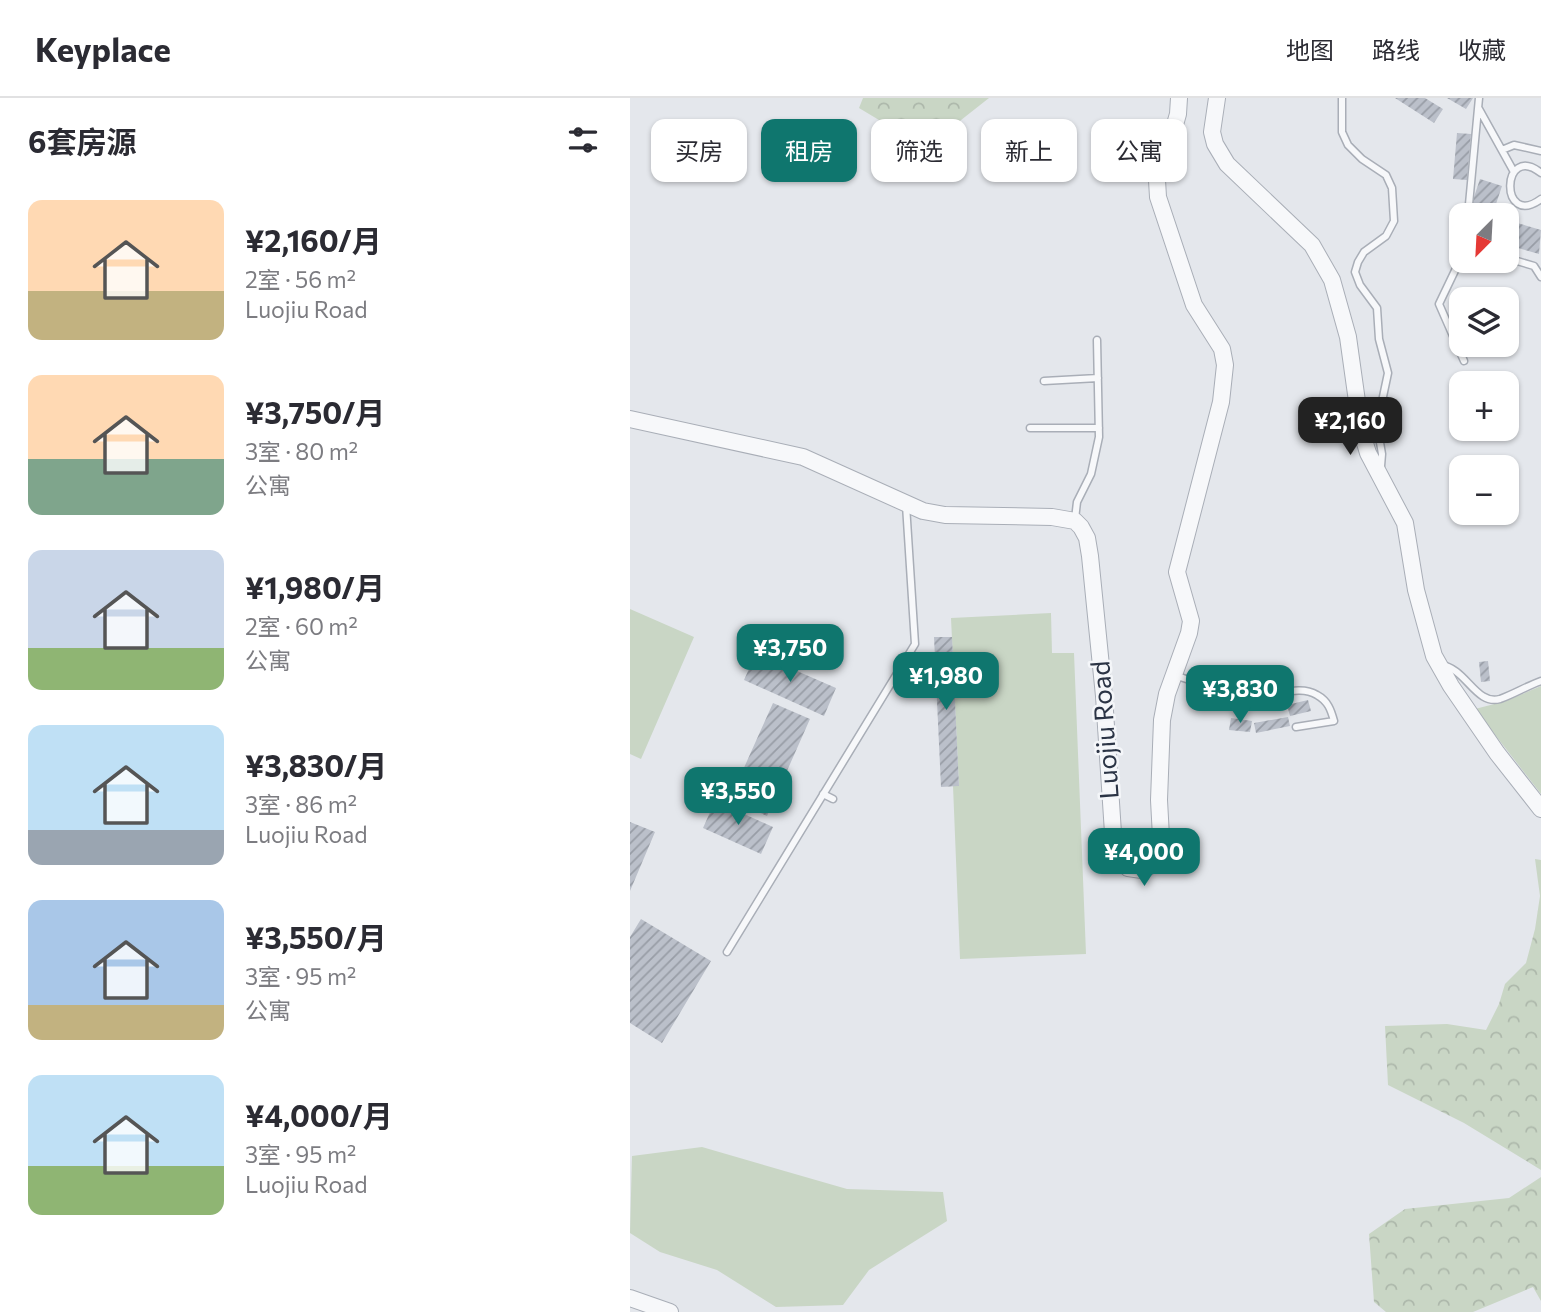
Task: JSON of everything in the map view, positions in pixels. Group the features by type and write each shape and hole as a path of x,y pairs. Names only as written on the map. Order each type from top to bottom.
{"street":[{"name":"Luojiu Road","path":"1075,521 1087,538 1090,556 1104,696 1114,848 1128,868 1142,870 1153,864 1158,856 1161,837 1159,800 1162,720 1191,621 1177,572 1221,402 1225,365 1222,349 1194,305 1158,197 1156,163 1174,128 1179,98"},
{"path":"1217,98 1212,132 1214,144 1227,164 1312,245 1332,280 1348,337 1361,430 1368,453 1405,523 1425,631 1439,665 1497,753 1541,809"},
{"path":"630,419 803,457 923,511 945,515 1052,517 1075,521"},
{"path":"630,1298 670,1312"}],"lane":[{"path":"1342,98 1342,132 1348,145 1362,159 1386,175 1392,188 1394,221 1386,236 1364,252 1355,272 1360,285 1377,309 1379,339 1388,373 1377,425 1382,454 1380,476"},
{"path":"1469,203 1479,98"},
{"path":"1478,108 1514,172"},
{"path":"1502,150 1514,145 1541,151"},
{"path":"1541,173 1532,167 1525,167 1514,172 1508,183 1515,200 1526,205 1541,199"},
{"path":"1519,262 1534,266 1541,277"},
{"path":"1454,273 1439,304 1464,360"},
{"path":"1075,521 1077,502 1091,474 1099,438 1097,340"},
{"path":"1044,381 1098,378"},
{"path":"1030,428 1099,428"},
{"path":"727,952 915,645 906,503"},
{"path":"1439,665 1458,671 1477,693 1488,699 1499,700 1541,681"},
{"path":"1174,674 1237,694 1259,697 1294,690 1316,694 1329,706 1334,721 1296,727"},
{"path":"824,794 834,799"}],"green space":[{"path":"863,98 989,98 962,119 877,119 859,108"},
{"path":"630,609 694,637 641,759 630,754"},
{"path":"1051,613 1052,653 1074,653 1086,954 960,959 953,786 959,786 951,618"},
{"path":"1541,686 1541,794 1475,709 1506,701"},
{"path":"1535,859 1541,860 1541,1170 1464,1123 1388,1085 1385,1026 1447,1024 1486,1030 1505,984 1526,963 1540,896"},
{"path":"702,1147 847,1189 943,1192 947,1221 869,1270 843,1305 776,1307 717,1270 660,1252 630,1233 632,1156"},
{"path":"1541,1177 1541,1301 1533,1287 1473,1312 1386,1312 1374,1302 1369,1234 1405,1209 1509,1198"}],"building":[{"path":"1395,98 1425,98 1443,109 1434,123"},
{"path":"1447,98 1473,98 1466,109"},
{"path":"1457,133 1471,134 1467,180 1453,179"},
{"path":"1480,179 1502,186 1496,203 1472,203"},
{"path":"1519,224 1541,230 1539,254 1519,248"},
{"path":"934,637 952,637 959,786 941,787"},
{"path":"756,653 836,688 824,716 744,680"},
{"path":"1488,661 1490,681 1481,682 1479,662"},
{"path":"1308,700 1311,711 1290,716 1287,705"},
{"path":"773,703 810,719 767,816 730,799"},
{"path":"1288,717 1290,726 1256,733 1254,723"},
{"path":"1231,718 1252,721 1250,732 1229,730"},
{"path":"715,801 773,827 761,854 703,828"},
{"path":"630,822 655,832 630,891"},
{"path":"641,919 711,961 662,1043 630,1023 630,937"}]}
